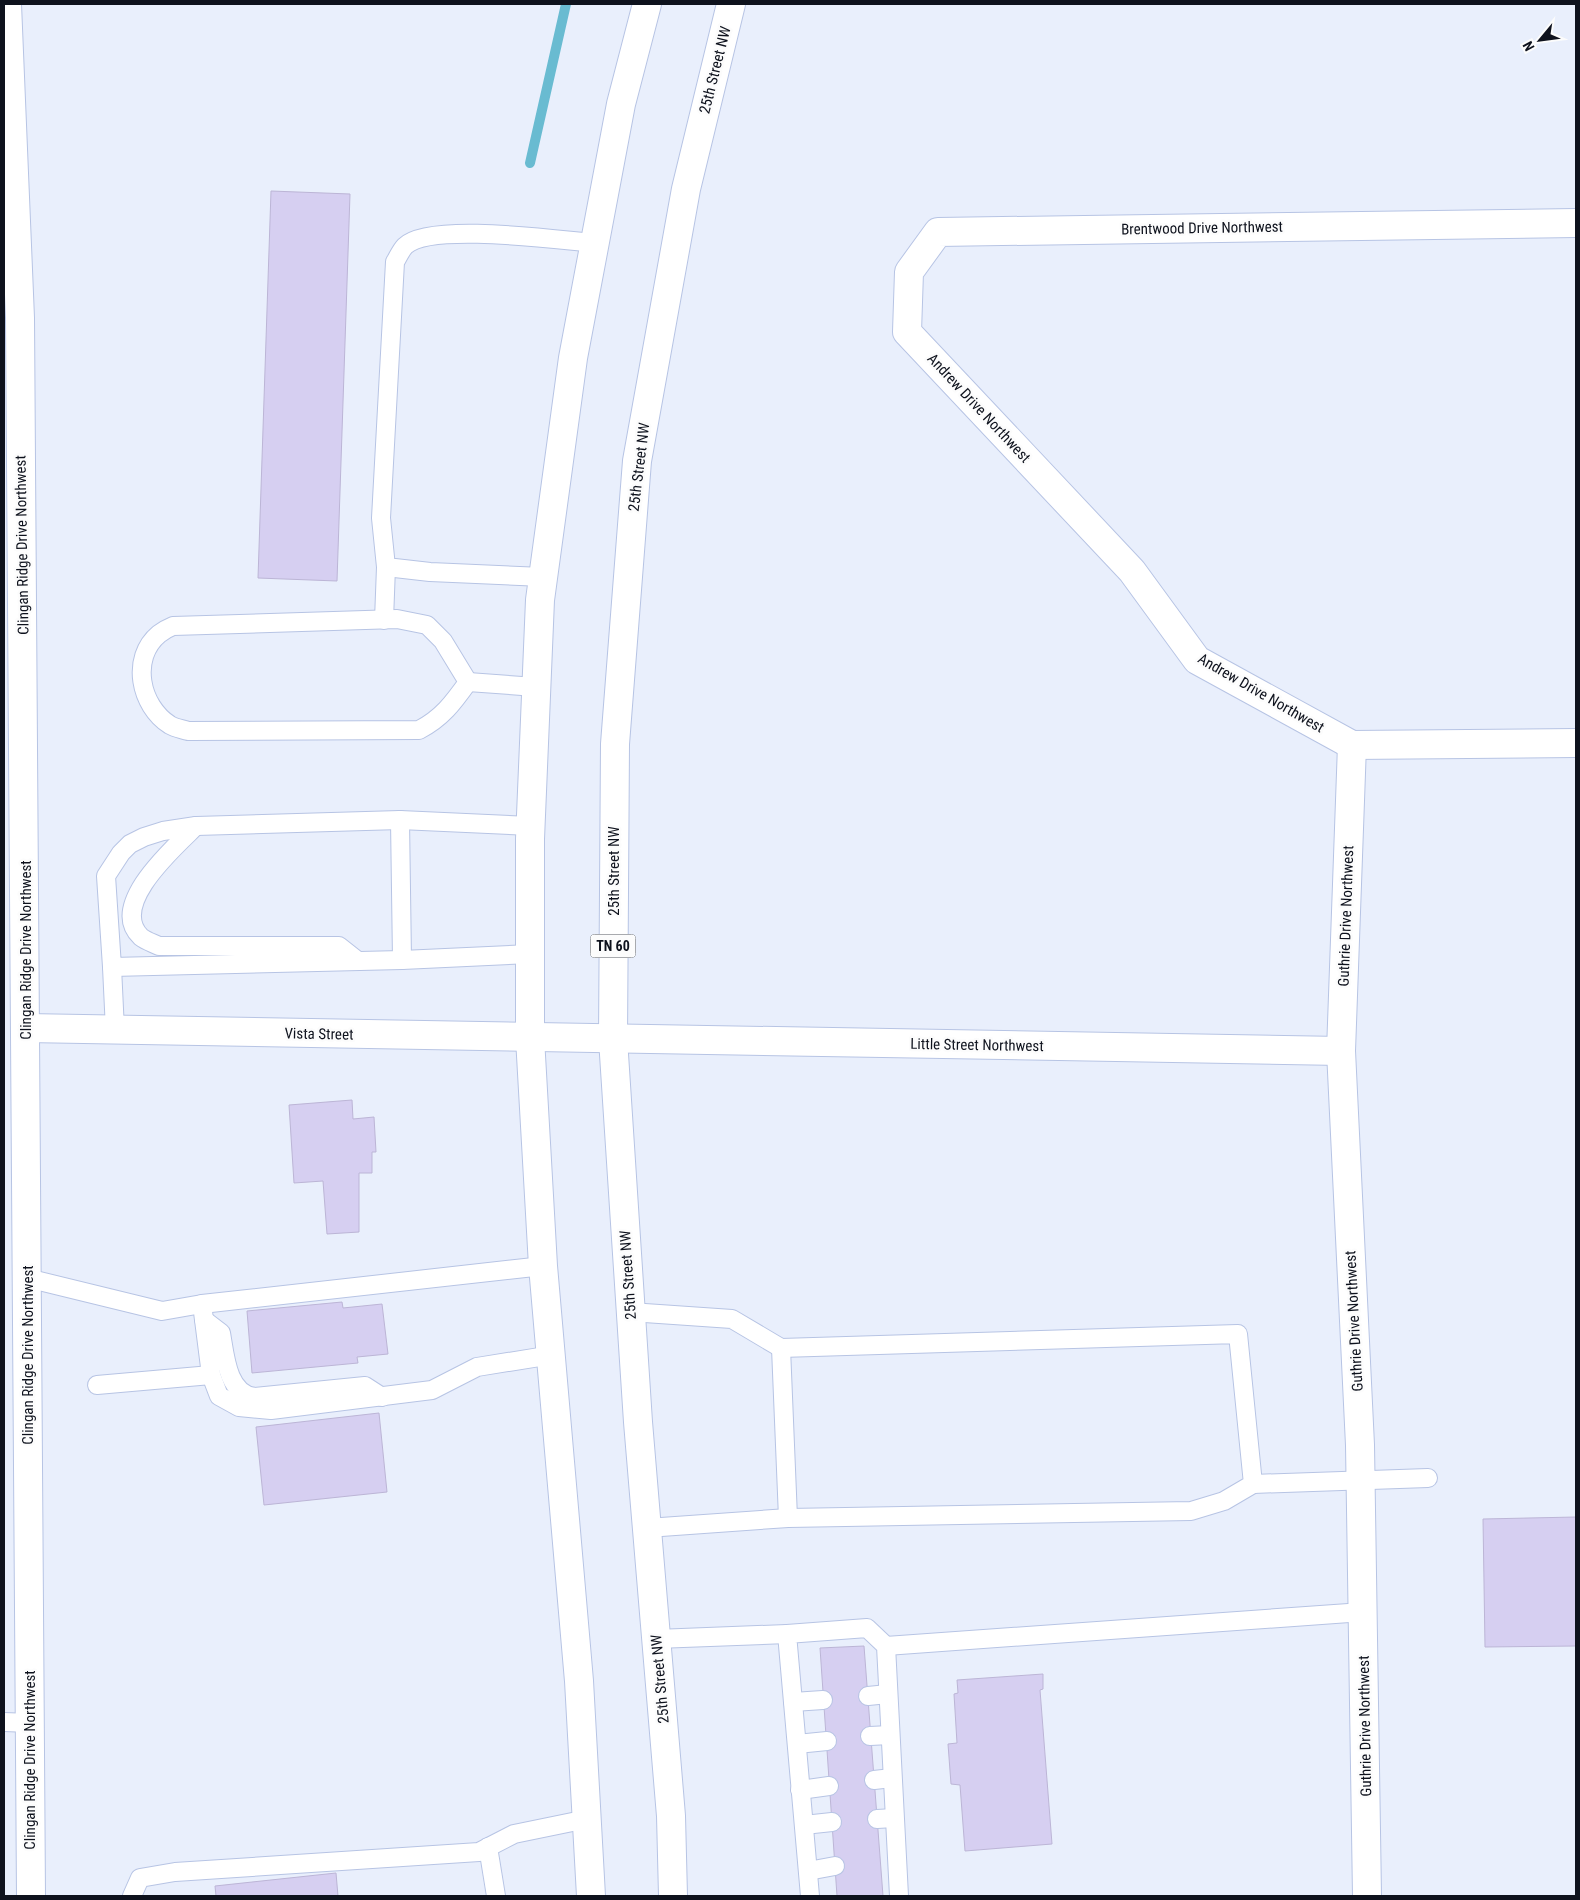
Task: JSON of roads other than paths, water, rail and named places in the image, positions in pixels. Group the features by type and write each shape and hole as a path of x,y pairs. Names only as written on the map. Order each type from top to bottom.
{"main road":[{"name":"Clingan Ridge Drive Northwest","path":"7,4 12,318 15,899 26,1028 27,1278 17,1722 31,1896"},
{"path":"591,1896 580,1681 543,1266 530,1038 531,826 540,600 573,358 621,104 647,4"},
{"name":"25th Street NW","path":"673,1896 672,1816 630,1312 613,1039 615,744 637,462 686,189 731,4"},
{"name":"Brentwood Drive Northwest","path":"907,332 909,272 938,232 1576,223"},
{"name":"Andrew Drive Northwest","path":"907,332 1132,571 1197,660 1352,746 1576,743"},
{"name":"Guthrie Drive Northwest","path":"1352,746 1341,1051 1361,1479 1367,1896"},
{"name":"Vista Street","path":"26,1028 613,1039"},
{"name":"Little Street Northwest","path":"613,1039 1341,1051"}],"lane":[{"path":"384,620 386,567 382,518 395,262 405,245 431,235 461,233 595,243"},
{"path":"386,567 430,572 543,577"},
{"path":"397,619 427,625 443,641 468,682 450,708 435,722 419,730 188,732 171,725 156,713 145,695 141,674 144,655 158,634 173,626 397,619"},
{"path":"468,682 536,687"},
{"path":"115,1030 106,876 114,862 130,844 144,837 163,831 196,826 400,820 531,826"},
{"path":"400,820 402,960"},
{"path":"196,826 154,868 140,890 132,915 134,925 142,937 158,946 339,946 358,961"},
{"path":"112,967 402,960 530,954"},
{"path":"27,1278 162,1311 203,1312 543,1266"},
{"path":"203,1312 211,1375 219,1396 239,1407 271,1410 432,1390 476,1367 552,1355"},
{"path":"203,1312 221,1333 228,1368 235,1384 245,1396 254,1397 365,1386 382,1397"},
{"path":"630,1312 732,1319 781,1348 1238,1334 1252,1484"},
{"path":"781,1348 788,1518"},
{"path":"97,1385 211,1375"},
{"path":"647,1528 788,1518 1191,1511 1224,1501 1252,1484 1428,1478"},
{"path":"886,1646 1363,1612"},
{"path":"656,1639 788,1634 867,1628 886,1646 892,1778 886,1819 889,1859 899,1896"},
{"path":"788,1634 810,1896"},
{"path":"868,1696 888,1694"},
{"path":"793,1702 823,1700"},
{"path":"870,1736 890,1735"},
{"path":"797,1744 827,1741"},
{"path":"874,1780 892,1778"},
{"path":"800,1790 829,1786"},
{"path":"132,1896 140,1878 175,1872 479,1852 514,1834 587,1819"},
{"path":"804,1825 832,1822"},
{"path":"488,1847 496,1896"},
{"path":"808,1872 835,1866"}],"waterway":[{"path":"530,163 566,4"}]}
